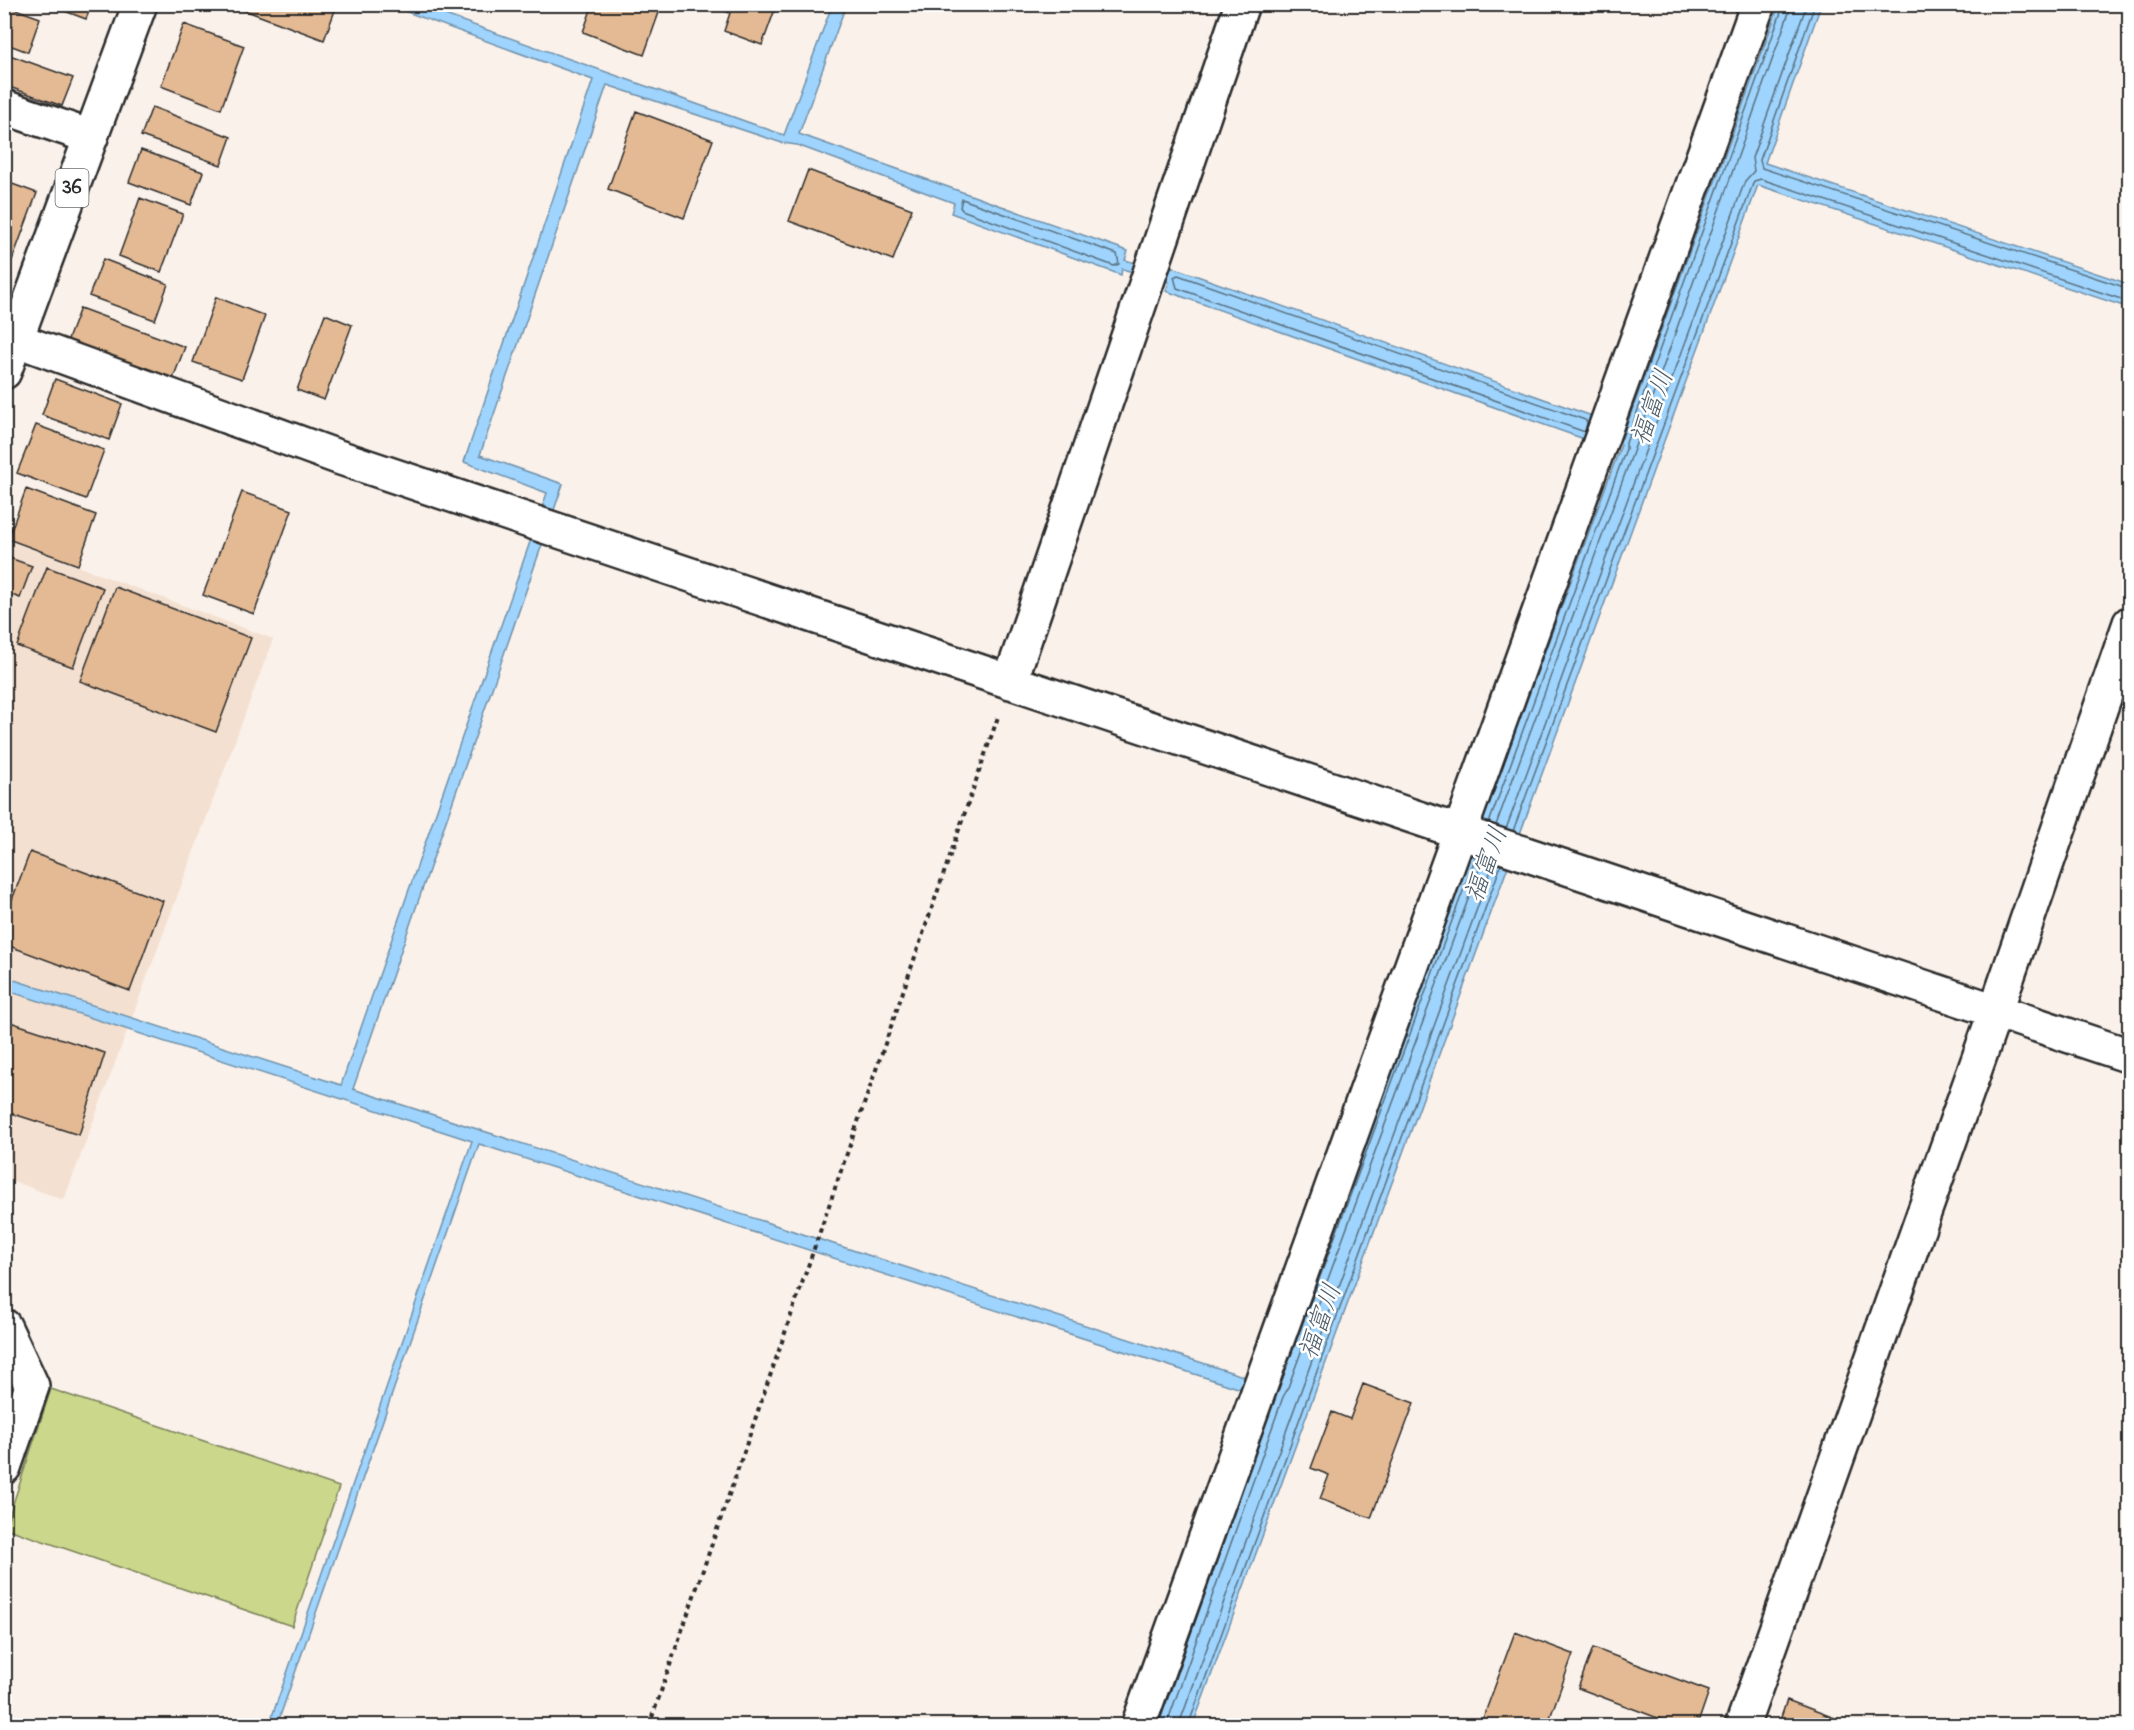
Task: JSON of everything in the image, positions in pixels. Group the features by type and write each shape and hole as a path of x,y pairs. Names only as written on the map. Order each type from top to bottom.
{"street":[{"name":"36","path":"4,372 140,4"},
{"path":"1010,682 1242,4"},
{"path":"1138,1725 1265,1372 1467,833 1602,436 1758,4"},
{"path":"4,107 91,137"},
{"path":"17,340 338,457 2130,1056"},
{"path":"1742,1725 1996,1011 2130,623"},
{"path":"4,1326 32,1386 4,1467"}],"path":[{"path":"648,1725 1010,682"}],"shaded area":[{"path":"4,539 273,639 64,1200 5,1178"}],"green space":[{"path":"51,1389 339,1487 292,1626 5,1528"}],"water":[{"name":"福富川","path":"388,5 417,5 784,135 832,5 846,5 799,134 1128,251 1125,260 1169,273 1172,267 1595,417 1592,428 1622,438 1779,5 1821,5 1765,163 2129,284 2129,308 1758,185 1193,1725 1151,1725 1269,1398 479,1144 277,1725 269,1725 472,1141 5,990 5,977 341,1085 547,493 464,462 593,80","holes":["607,85 782,143 797,145 954,203 951,213 1121,275 1122,269 1169,282 1166,291 1587,440 1589,436 1621,445 1274,1386 353,1089 563,484 480,455"]}],"building":[{"path":"46,4 92,4 86,19"},
{"path":"228,4 334,4 337,5 324,40"},
{"path":"593,4 662,4 644,55 583,32"},
{"path":"708,4 777,4 762,45 724,31 730,13"},
{"path":"4,5 40,18 28,52 4,43"},
{"path":"184,24 244,46 221,109 161,86"},
{"path":"4,53 73,78 62,106 4,85"},
{"path":"152,107 231,137 221,165 141,136"},
{"path":"636,111 713,140 684,218 608,189"},
{"path":"141,150 203,172 191,205 129,182"},
{"path":"808,170 912,209 893,260 789,221"},
{"path":"4,181 37,193 11,263 4,261"},
{"path":"140,198 183,214 161,272 119,256"},
{"path":"103,259 168,284 155,320 89,296"},
{"path":"216,297 265,316 242,379 193,362"},
{"path":"80,308 185,347 172,381 67,342"},
{"path":"325,314 352,325 324,400 297,390"},
{"path":"55,379 122,404 109,440 42,415"},
{"path":"36,425 104,450 86,499 17,473"},
{"path":"26,489 96,515 78,565 8,539"},
{"path":"242,492 292,510 254,614 203,595"},
{"path":"4,556 32,566 20,598 4,592"},
{"path":"47,567 103,588 73,667 17,646"},
{"path":"115,587 251,638 216,732 80,681"},
{"path":"30,852 163,901 130,991 4,944 4,921"},
{"path":"4,1020 105,1053 79,1135 4,1111"},
{"path":"1363,1384 1414,1403 1371,1518 1320,1499 1329,1475 1311,1468 1332,1412 1350,1419"},
{"path":"1515,1632 1573,1654 1547,1726 1494,1726 1482,1721"},
{"path":"1593,1648 1709,1691 1697,1726 1679,1726 1578,1688"},
{"path":"1787,1700 1837,1719 1835,1726 1778,1726"}]}
